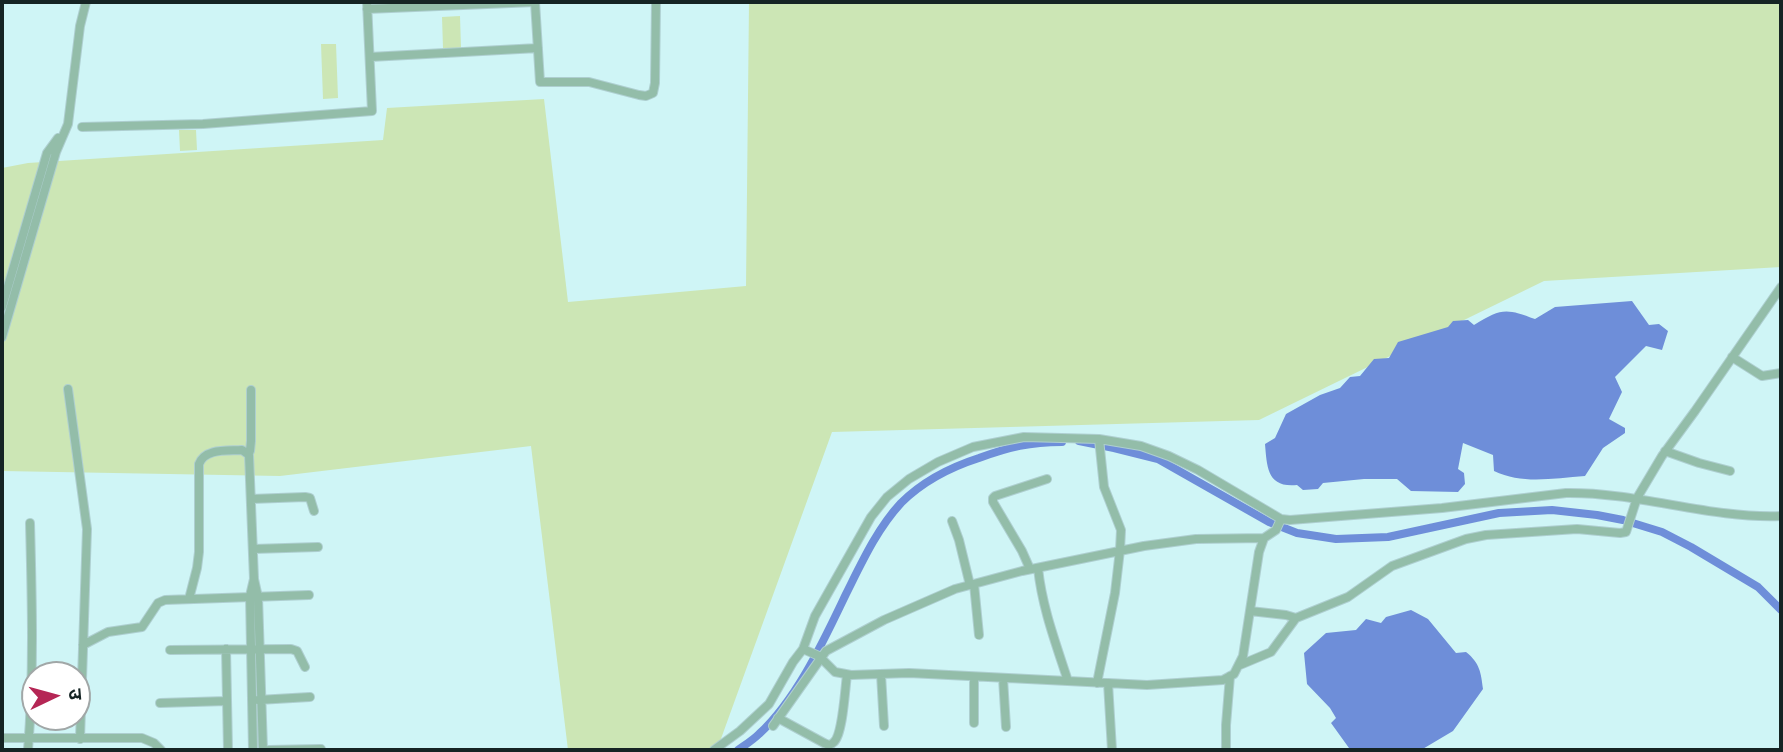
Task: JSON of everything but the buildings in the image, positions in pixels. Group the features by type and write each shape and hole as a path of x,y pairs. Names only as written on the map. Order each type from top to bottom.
{"street":[{"path":"2,337 56,152 68,124 80,26 86,2"},
{"path":"82,127 217,123 372,111 367,6 535,2 540,82 589,82 646,96 653,93 655,83 656,2"},
{"path":"370,57 538,48"},
{"path":"2,307 47,153 68,124"},
{"path":"1240,666 1273,651 1296,618 1348,597 1392,566 1466,539 1486,535 1586,528 1620,533 1627,531 1637,498 1665,451 1781,286"},
{"path":"1732,357 1762,376 1781,373"},
{"path":"68,389 88,529 80,738"},
{"path":"246,452 250,451 251,442 251,390"},
{"path":"773,726 814,654 815,616 871,517 887,497 909,479 938,462 973,447 1024,437 1140,446 1198,470 1279,524"},
{"path":"1097,683 1115,593 1121,530 1104,487 1099,444"},
{"path":"189,599 199,552 199,464 202,456 208,453 242,450 250,461 257,700 263,750"},
{"path":"1665,451 1730,471"},
{"path":"1047,479 995,496 993,502 1034,568 1068,681"},
{"path":"814,654 835,671 847,675 909,673 1159,685 1223,680 1234,674 1243,656 1259,552 1264,538 1279,524 1290,520 1442,508 1566,493 1637,498 1748,516 1781,516"},
{"path":"251,499 305,497 310,498 314,511"},
{"path":"952,521 972,584 979,635"},
{"path":"28,750 33,624 30,523"},
{"path":"713,750 740,731 769,704 793,662 826,651 884,620 955,589 1034,568 1120,550 1196,539 1264,538"},
{"path":"253,549 318,547"},
{"path":"83,645 108,632 142,626 158,603 165,600 309,595"},
{"path":"1250,611 1296,618"},
{"path":"226,649 228,750"},
{"path":"170,650 291,649 298,651 305,667"},
{"path":"881,674 884,726"},
{"path":"778,718 824,743 833,743 842,719 847,675"},
{"path":"1226,750 1230,676"},
{"path":"974,677 974,723"},
{"path":"1003,678 1006,727"},
{"path":"1108,683 1112,750"},
{"path":"257,700 310,697"},
{"path":"253,750 257,700"},
{"path":"160,703 227,701"},
{"path":"2,738 142,738 154,743 161,750"},
{"path":"269,750 321,749"}],"green space":[{"path":"749,2 1781,2 1781,267 1544,281 1259,420 832,432 718,747 711,750 568,750 531,446 280,476 2,471 2,168 28,163 383,140 387,108 544,99 568,302 746,286"},
{"path":"460,16 461,48 443,48 442,17"},
{"path":"321,44 336,44 338,98 323,99"},
{"path":"179,130 196,130 197,150 180,151"}],"water":[{"path":"1632,301 1649,325 1659,324 1668,331 1662,350 1646,346 1615,377 1622,392 1609,419 1625,428 1625,433 1603,448 1585,476 1539,480 1516,478 1494,471 1493,455 1463,443 1458,469 1464,473 1465,484 1458,492 1411,491 1397,479 1323,483 1318,489 1303,490 1297,485 1280,483 1270,474 1265,444 1275,438 1286,414 1320,395 1340,388 1350,377 1360,376 1374,359 1389,358 1398,342 1448,327 1453,321 1468,320 1474,325 1498,313 1517,313 1535,319 1555,307"},
{"path":"1411,610 1428,619 1456,653 1466,652 1471,656 1479,669 1483,689 1453,731 1421,750 1349,748 1331,723 1336,718 1330,708 1307,684 1304,653 1326,633 1356,630 1366,619 1381,623 1386,617"}],"waterway":[{"path":"1079,441 1158,459 1269,522 1297,533 1336,539 1388,537 1499,513 1552,510 1623,520 1662,532 1691,547 1758,587 1781,610"},
{"path":"738,750 757,736 786,704 819,649 870,546 901,503 928,481 969,462 1020,446 1062,442"}]}
